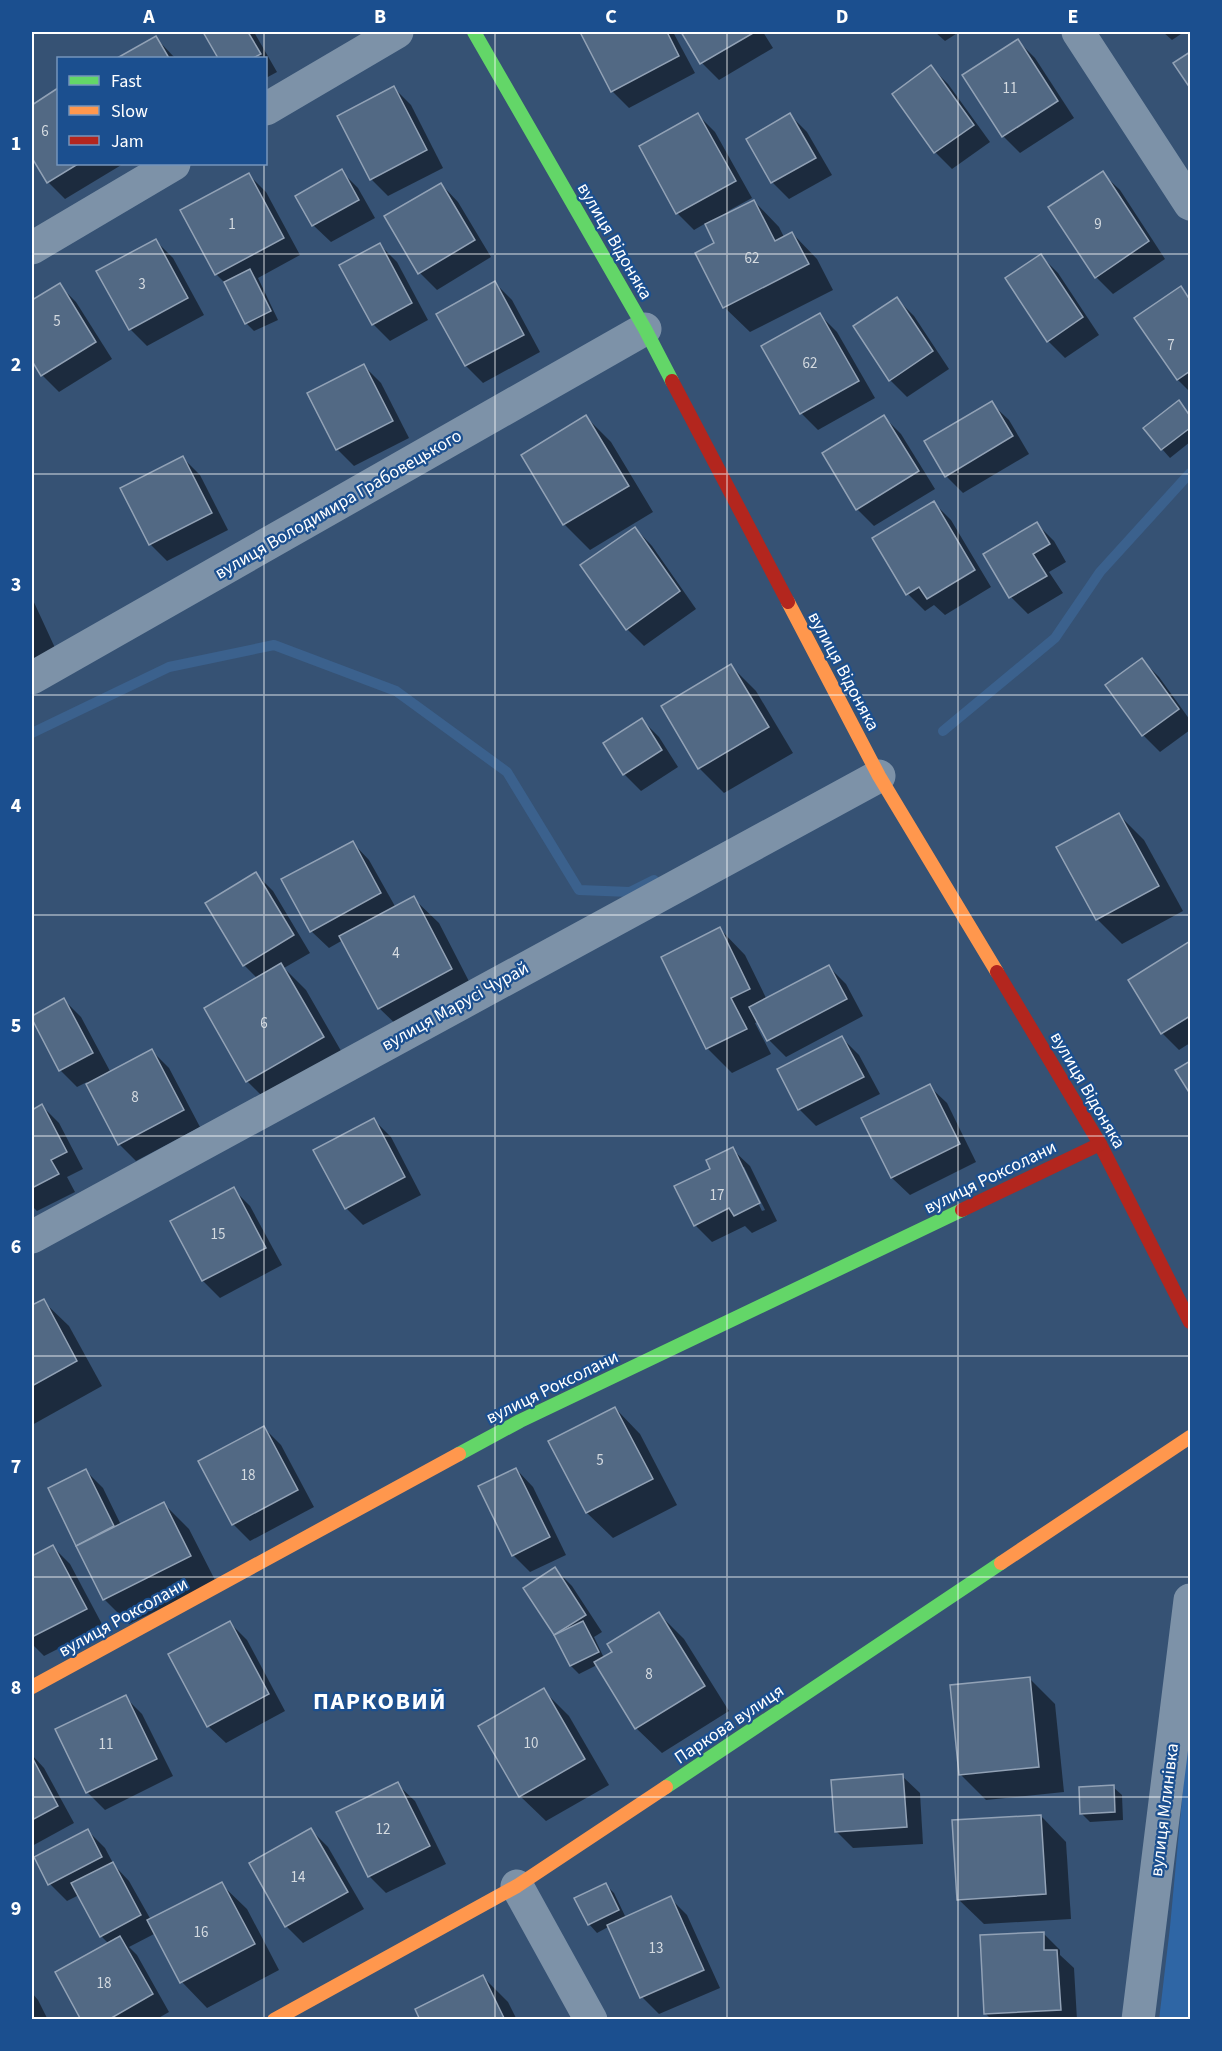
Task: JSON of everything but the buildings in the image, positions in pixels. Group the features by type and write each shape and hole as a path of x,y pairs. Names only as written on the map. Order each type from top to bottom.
{"street":[{"path":"267,108 397,32"},
{"name":"вулиця Відоняка","path":"474,32 645,329 879,776 1100,1144 1191,1322"},
{"path":"1078,32 1191,204"},
{"path":"32,248 172,165"},
{"name":"вулиця Володимира Грабовецького","path":"32,678 645,329"},
{"name":"вулиця Марусі Чурай","path":"32,1237 879,776"},
{"name":"вулиця Роксолани","path":"32,1687 520,1421 1100,1144"},
{"name":"Паркова вулиця","path":"274,2019 517,1886 1191,1437"},
{"name":"вулиця Млинівка","path":"1137,2019 1191,1600"},
{"path":"517,1886 591,2019"}],"shaded area":[{"path":"1190,1714 1190,2019 1159,2020 1170,1927"}],"waterway":[{"path":"943,731 1055,638 1100,572 1190,473"},
{"path":"32,733 169,667 274,645 396,691 507,772 579,890 630,892 654,880"}],"traffic: fast":[{"path":"474,32 645,329 672,381"},
{"path":"459,1454 520,1421 962,1210"},
{"path":"666,1787 1001,1563"}],"traffic: slow":[{"path":"788,602 879,776 997,972"},
{"path":"1001,1563 1190,1437"},
{"path":"32,1687 459,1454"},
{"path":"274,2020 517,1886 666,1787"}],"traffic: jam":[{"path":"672,381 788,602"},
{"path":"997,972 1100,1144 1190,1322"},
{"path":"962,1210 1100,1144"}],"district":[{"name":"ПАРКОВИЙ","path":"380,1701"}]}
